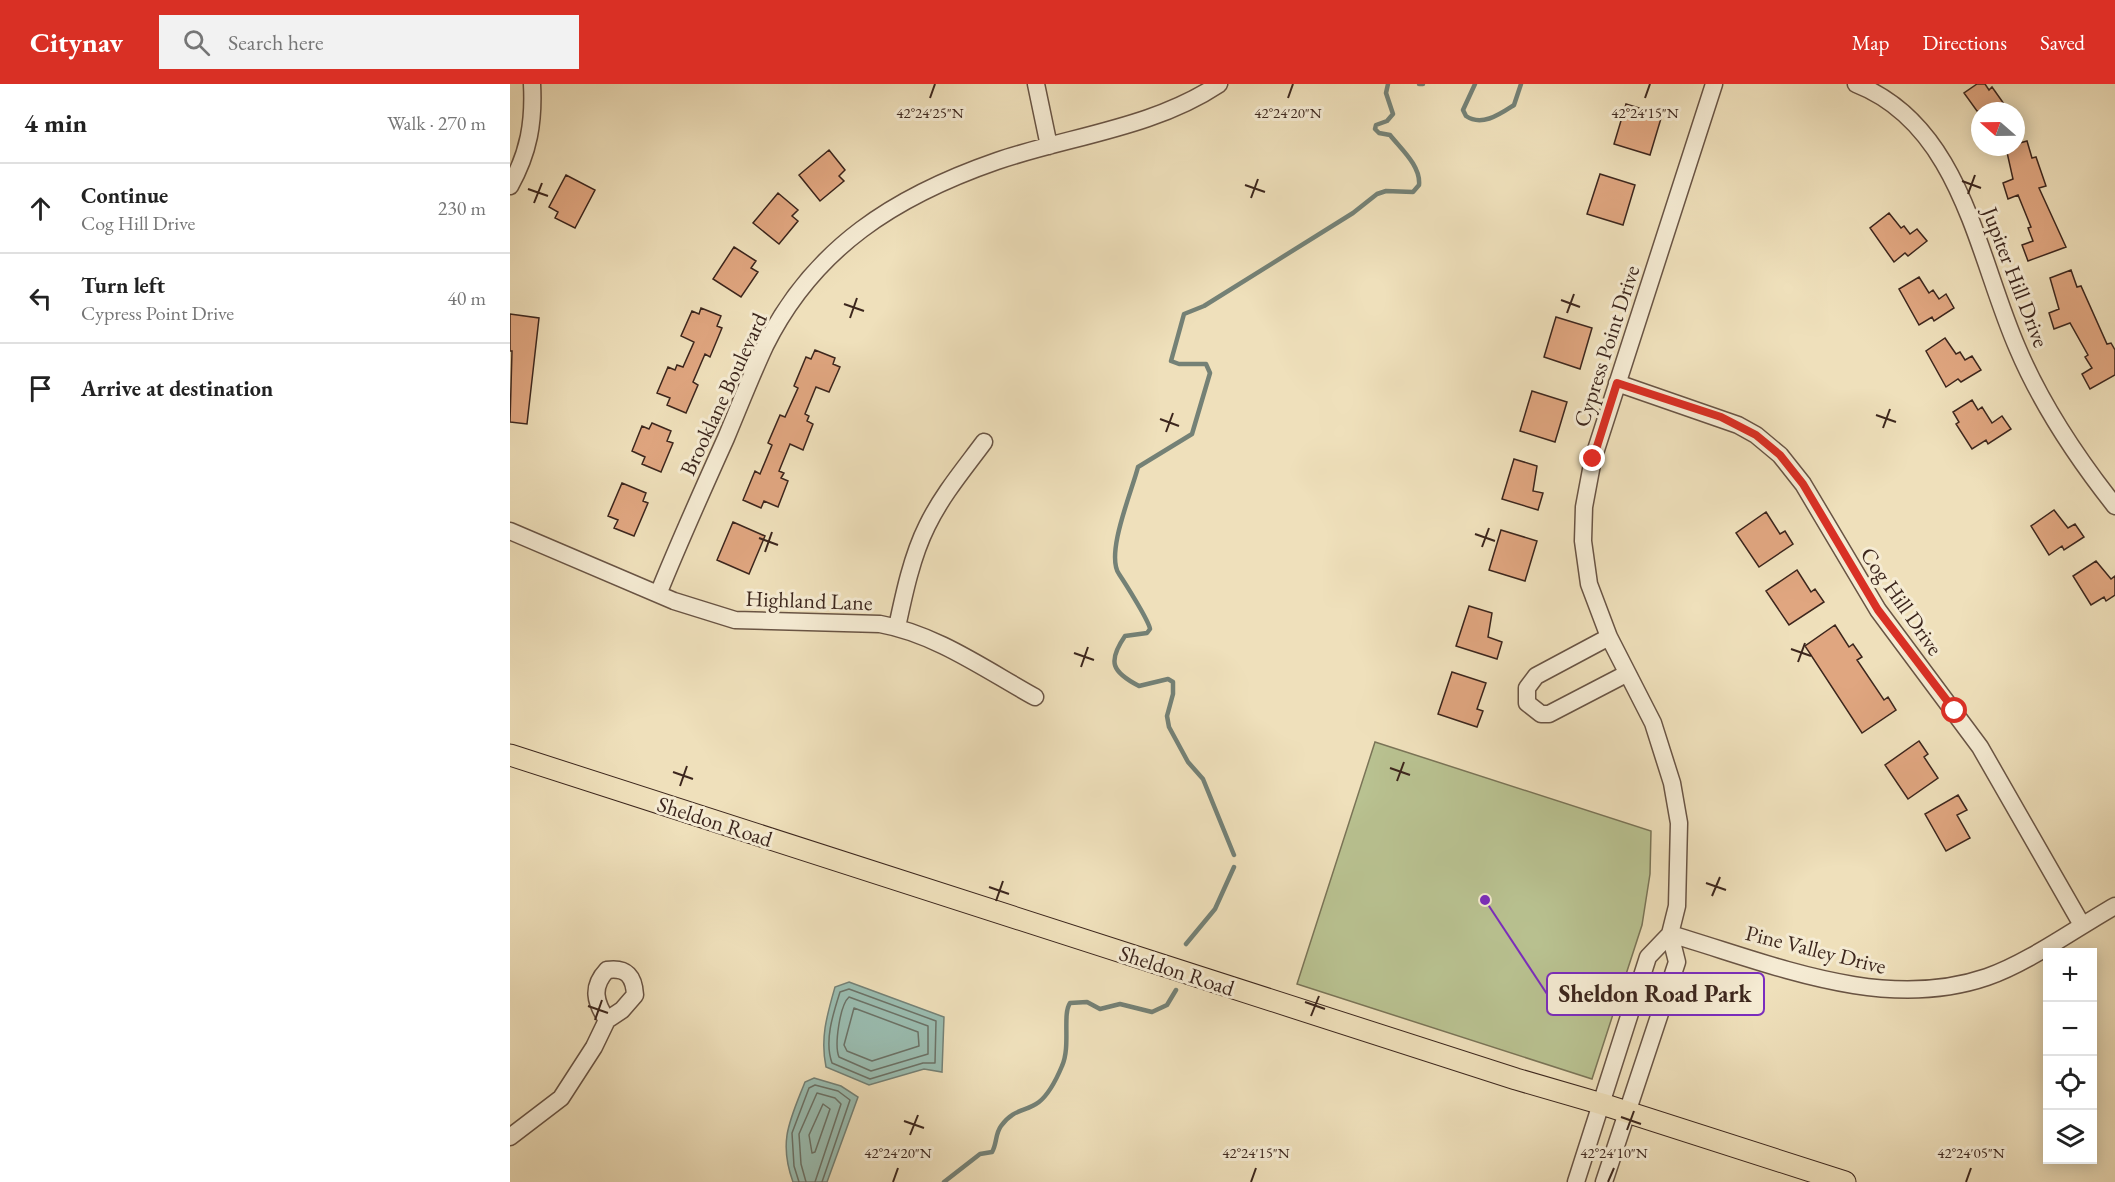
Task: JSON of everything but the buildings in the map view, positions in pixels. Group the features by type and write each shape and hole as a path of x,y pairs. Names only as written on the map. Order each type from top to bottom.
{"main road":[{"name":"Sheldon Road","path":"510,755 1505,1076 1602,1104 1845,1182"}],"street":[{"path":"510,186 528,144 533,117 532,84"},
{"path":"1036,84 1049,146"},
{"name":"Brooklane Boulevard","path":"659,592 766,345 789,305 818,270 855,233 893,206 938,182 1049,146 1156,115 1188,102 1219,84"},
{"name":"Cypress Point Drive","path":"1604,1182 1629,1113 1677,962 1670,934 1678,896 1677,813 1672,783 1653,723 1609,638 1589,584 1583,541 1584,507 1593,459 1714,84"},
{"name":"Jupiter Hill Drive","path":"1856,84 1880,97 1912,121 1938,150 1963,200 2018,350 2062,431 2115,506"},
{"name":"Cog Hill Drive","path":"1617,383 1738,424 1756,435 1791,468 1878,610 1980,747 2082,925"},
{"path":"897,627 902,601 927,526 946,494 984,442"},
{"name":"Highland Lane","path":"510,531 683,604 735,620 880,624 897,627 952,651 1035,697"},
{"path":"1609,638 1536,676 1527,688 1527,703 1541,714 1549,714 1626,674"},
{"name":"Pine Valley Drive","path":"1670,934 1861,987 1924,990 1986,977 2115,906"},
{"path":"1576,1182 1648,957 1670,934"},
{"path":"510,1137 561,1098 594,1047 607,1020"}],"green space":[{"path":"1375,742 1651,831 1650,874 1642,925 1592,1079 1297,984"}],"water":[{"path":"849,982 944,1017 942,1072 924,1069 869,1085 826,1067 824,1036 829,1007 835,987"},
{"path":"814,1078 841,1086 858,1097 827,1182 793,1182 786,1154 788,1131 805,1082"}],"waterway":[{"path":"1234,855 1203,779 1188,762 1169,727 1167,716 1173,694 1173,682 1168,679 1139,686 1123,676 1115,666 1116,653 1125,636 1147,633 1150,629 1119,574 1115,552 1117,538 1138,467 1192,434 1210,373 1206,364 1179,364 1171,361 1184,314 1204,306 1353,213 1377,194 1386,191 1413,192 1419,185 1417,171 1405,152 1390,135 1379,133 1375,129 1376,125 1387,121 1393,114 1386,93 1388,84"},
{"path":"1475,84 1463,110 1466,116 1478,120 1491,118 1514,105 1521,84"},
{"path":"1186,944 1215,909 1234,867"},
{"path":"944,1182 980,1154 992,1152 999,1129 1006,1120 1043,1099 1058,1076 1065,1058 1067,1015 1070,1003 1087,1002 1100,1009 1120,1004 1152,1012 1167,1005 1176,990"}],"place":[{"name":"Sheldon Road Park","path":"1485,900"}],"route":[{"path":"1593,459 1617,383 1721,417 1756,435 1780,455 1803,484 1838,547 1878,610 1955,711"}]}
